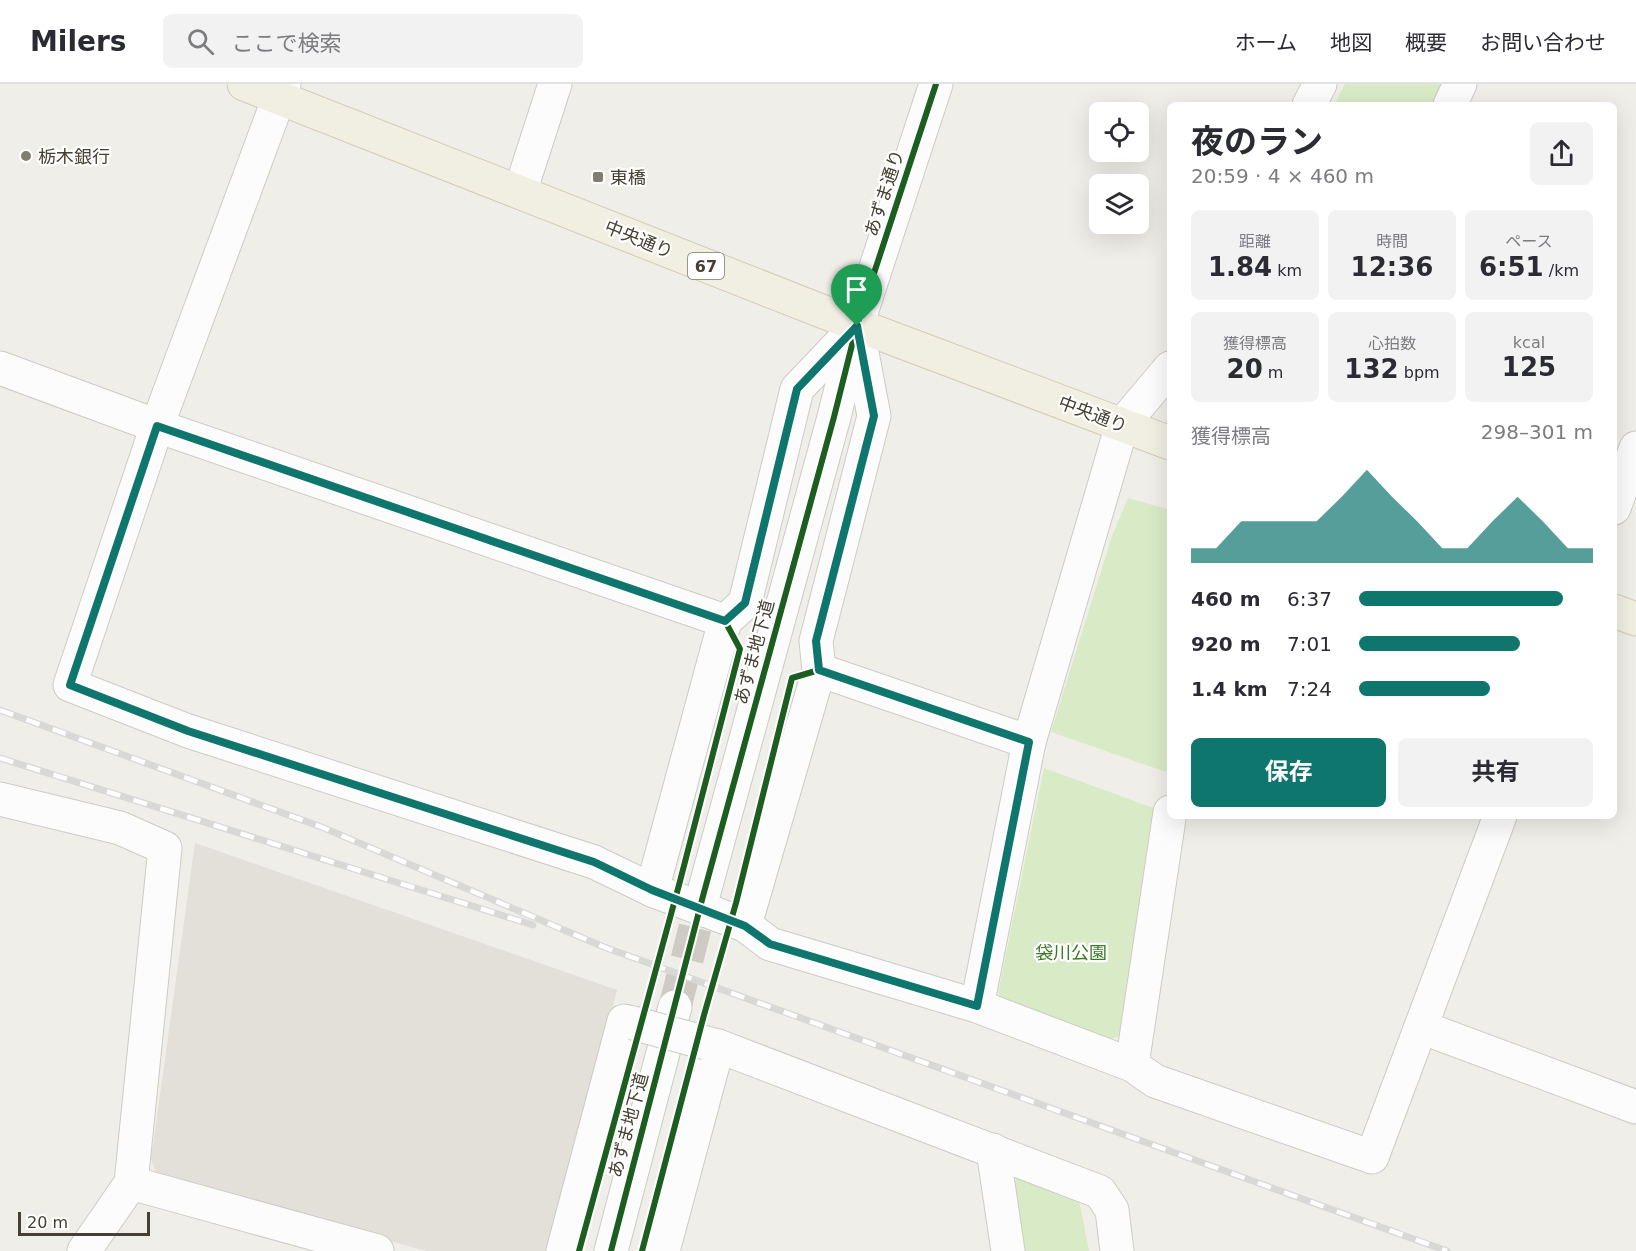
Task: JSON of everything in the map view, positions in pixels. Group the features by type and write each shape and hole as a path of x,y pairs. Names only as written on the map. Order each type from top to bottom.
{"main road":[{"name":"中央通り","path":"244,84 282,91 520,192 857,326 1167,442"},
{"path":"1617,611 1636,619"}],"street":[{"path":"520,192 555,84"},
{"name":"あずま通り","path":"834,417 857,326 936,84"},
{"path":"1311,102 1320,84"},
{"path":"1451,102 1460,84"},
{"path":"282,91 157,426 70,685 188,731 594,862 652,890 745,926 770,944 977,1006 1132,1065 1155,1081 1372,1157 1499,819"},
{"path":"652,890 725,621 745,603 797,389 857,326"},
{"path":"745,926 819,670 816,641 874,416 857,326"},
{"path":"0,368 157,426 725,621"},
{"path":"977,1006 1029,742 1122,425 1167,372"},
{"name":"あずま地下道","path":"704,896 834,417"},
{"path":"1617,500 1636,448"},
{"path":"819,670 1029,742"},
{"path":"0,799 120,828 165,848 131,1183 84,1251"},
{"path":"1132,1065 1169,819"},
{"name":"あずま地下道","path":"611,1251 675,1007"},
{"path":"563,1251 624,1021 712,1044 1100,1191 1112,1210 1117,1251"},
{"path":"1421,1028 1636,1107"},
{"path":"663,1251 712,1044"},
{"path":"993,1150 1008,1251"},
{"path":"131,1183 377,1251"}],"shaded area":[{"path":"195,843 617,990 551,1251 426,1251 157,1175 151,1159"}],"green space":[{"path":"1345,84 1444,84 1435,102 1336,102"},
{"path":"1128,498 1167,509 1166,772 1051,732 1112,536"},
{"name":"袋川公園","path":"1044,768 1159,810 1122,1035 1106,1041 1007,1007 998,993"},
{"path":"1017,1178 1079,1200 1089,1251 1021,1251 1011,1194"}],"tunnel":[{"path":"675,1007 703,896"}],"railway":[{"path":"0,710 324,828 604,947 1447,1251"},
{"path":"0,758 533,925"}],"cycle path":[{"path":"611,1251 703,896 857,325 936,84"},
{"path":"579,1251 679,885 740,649 725,621"},
{"path":"642,1251 736,903 792,678 819,670"}],"place":[{"name":"栃木銀行","path":"26,156"},
{"name":"東橋","path":"598,177"}],"route":[{"path":"857,326 874,416 816,641 819,670 1029,742 977,1006 770,944 745,926 652,890 594,862 188,731 70,685 157,426 725,621 745,603 797,389 857,326"}]}
